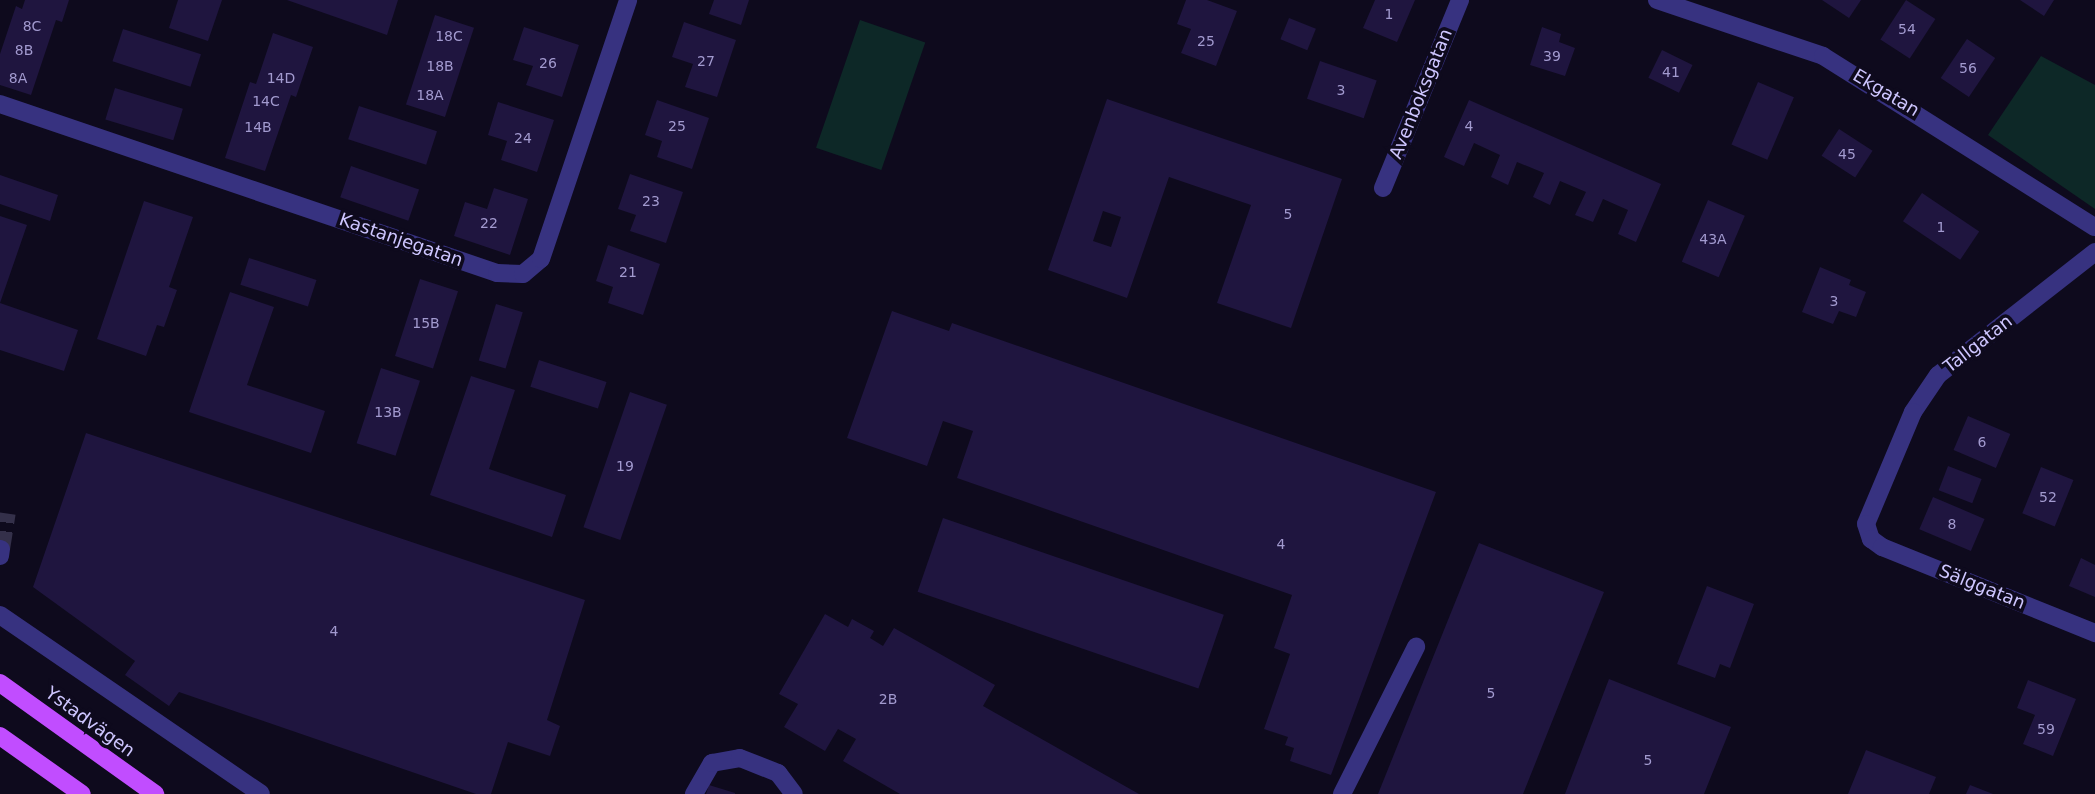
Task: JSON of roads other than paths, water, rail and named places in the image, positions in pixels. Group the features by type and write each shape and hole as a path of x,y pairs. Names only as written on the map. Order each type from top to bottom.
{"main road":[{"name":"Ystadvägen","path":"0,683 155,794"},
{"path":"0,736 82,794"}],"street":[{"name":"Kastanjegatan","path":"0,104 497,273 523,274 541,259 628,0"},
{"name":"Avenboksgatan","path":"1383,188 1460,0"},
{"name":"Ekgatan","path":"1657,0 1823,56 2095,227"},
{"name":"Tallgatan","path":"1871,539 1866,524 1913,412 1938,375 2095,252"},
{"name":"Sälggatan","path":"1871,539 2095,633"},
{"path":"0,614 261,794"},
{"path":"1342,794 1416,647"},
{"path":"694,794 712,763 740,758 778,773 794,794"}],"tunnel":[{"path":"1,549 7,513"}]}
